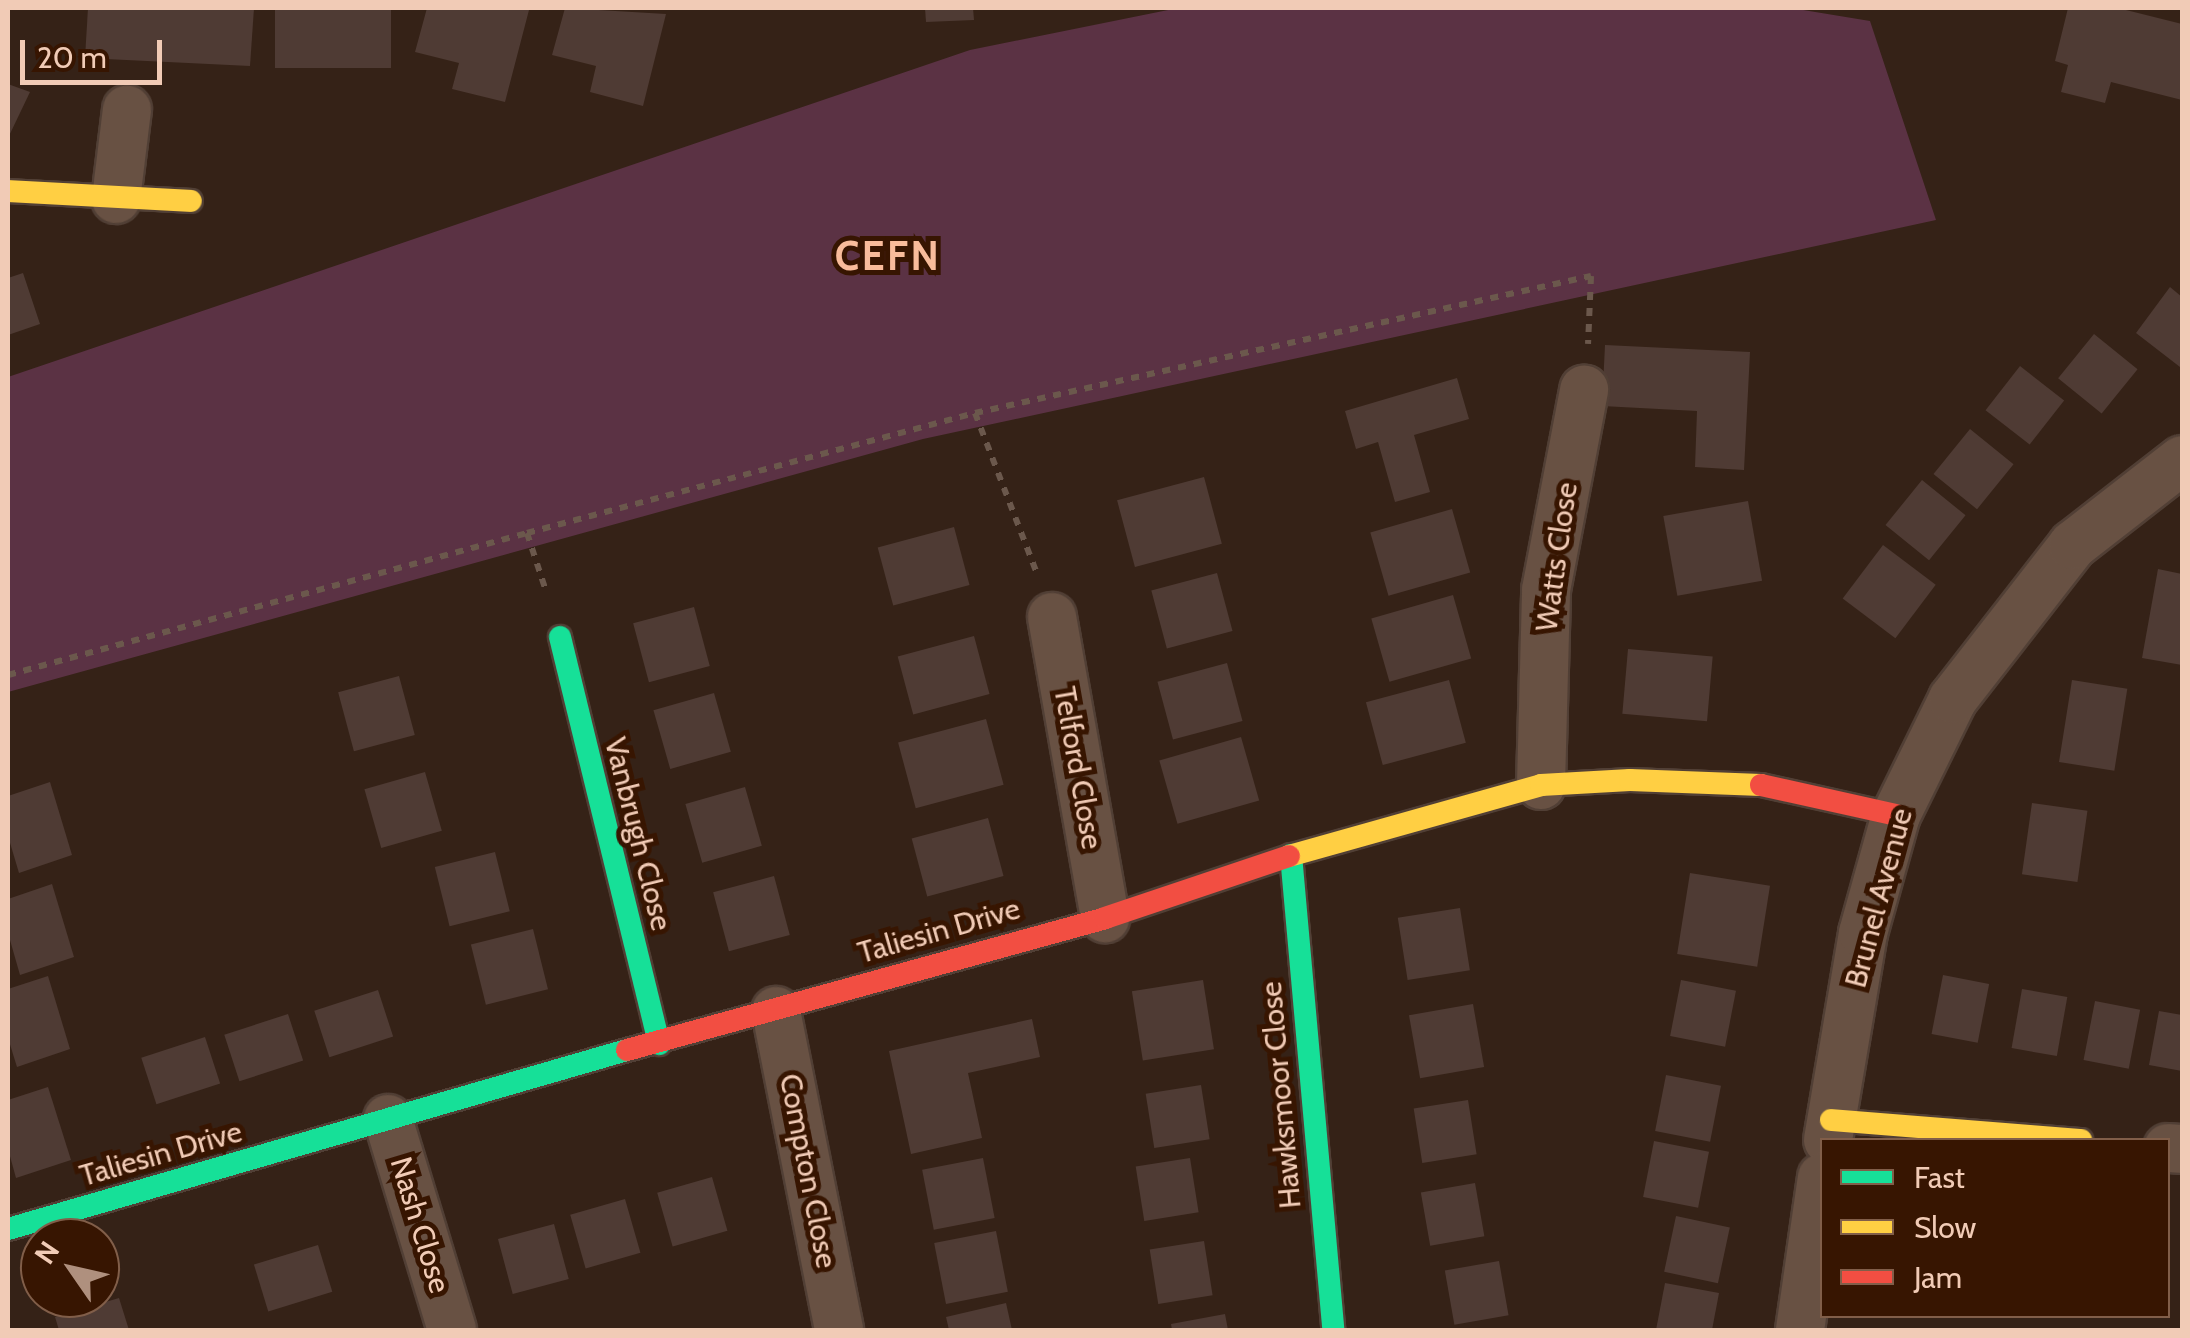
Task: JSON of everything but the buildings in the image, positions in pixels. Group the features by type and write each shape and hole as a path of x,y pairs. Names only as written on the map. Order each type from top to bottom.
{"street":[{"path":"116,199 127,110"},
{"path":"8,191 192,202"},
{"name":"Watts Close","path":"1541,785 1546,590 1584,390"},
{"name":"Brunel Avenue","path":"1830,1130 1864,933 1896,815 1953,699 2073,545 2182,460"},
{"name":"Telford Close","path":"1052,618 1105,918"},
{"name":"Vanbrugh Close","path":"560,638 659,1044"},
{"name":"Taliesin Drive","path":"8,1229 776,1011 943,958 1105,918 1291,855 1541,785 1630,780 1755,784 1896,815"},
{"name":"Hawksmoor Close","path":"1291,855 1333,1330"},
{"name":"Compton Close","path":"776,1011 839,1330"},
{"name":"Nash Close","path":"388,1119 452,1330"},
{"path":"1830,1130 2031,1138"},
{"path":"1800,1330 1820,1192"}],"path":[{"path":"8,675 975,414 1590,276 1592,294"},
{"path":"975,414 1052,618"},
{"path":"527,533 534,548"}],"shaded area":[{"path":"1178,8 1791,8 1870,21 1936,220 923,439 8,692 8,377 970,50"}],"traffic: fast":[{"path":"560,637 659,1044"},
{"path":"1291,855 1333,1330"},
{"path":"8,1229 627,1050"}],"traffic: slow":[{"path":"8,191 191,201"},
{"path":"1289,856 1541,785 1630,780 1761,785"},
{"path":"1831,1120 2056,1138"}],"traffic: jam":[{"path":"1761,785 1896,815"},
{"path":"627,1050 1105,918 1289,856"}],"district":[{"name":"CEFN","path":"888,256"}]}
